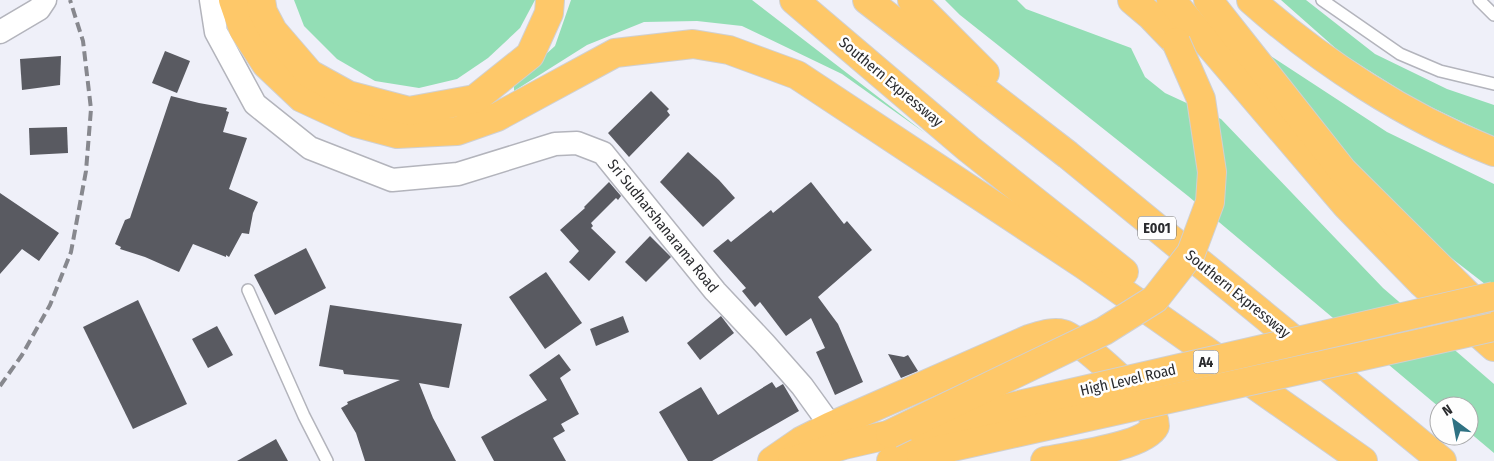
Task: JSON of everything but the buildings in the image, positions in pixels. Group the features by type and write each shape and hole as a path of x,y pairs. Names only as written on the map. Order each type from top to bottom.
{"highway":[{"path":"233,0 242,29 266,64 302,98 356,123 397,134 457,131 497,117 615,53 693,44 729,50 797,75 1084,265 1364,461"},
{"path":"261,0 263,12 273,31 310,74 348,95 409,112 475,99 530,55 549,13 550,0"},
{"name":"Southern Expressway","path":"794,0 968,149 1364,461"},
{"name":"Southern Expressway","path":"867,0 1068,156 1442,461"},
{"path":"912,0 1068,156"},
{"path":"890,434 1104,331 1155,300 1191,253 1210,202 1212,172 1200,99 1176,42 1151,16 1132,0"},
{"path":"1171,0 1346,205 1422,283 1494,347"},
{"path":"1208,0 1344,171 1494,321"},
{"path":"1251,0 1269,16 1362,85 1462,139 1494,152"},
{"name":"High Level Road","path":"792,461 838,435 890,434 919,428 1494,296"},
{"name":"High Level Road","path":"891,461 1494,326"},
{"path":"772,461 801,441 838,435 1029,340 1057,332 1066,334 1074,339 1115,375 1147,406 1152,414 1155,426 1148,435 1136,441 1045,461"}],"street":[{"path":"0,32 39,8 45,0"},
{"name":"Sri Sudharshanarama Road","path":"211,0 216,32 255,104 310,148 392,180 458,174 555,144 577,143 603,153 715,291 802,386 838,435"}],"lane":[{"path":"1322,0 1400,54 1440,71 1494,84"},
{"path":"1479,0 1494,15"},
{"path":"248,290 304,416 327,461"}],"green space":[{"path":"294,0 535,0 520,28 488,58 457,79 419,88 375,81 337,59 304,26"},
{"path":"571,0 752,0 925,133 842,74 742,26 697,21 644,22 587,45 514,91 514,83 555,46"},
{"path":"945,0 1017,0 1026,9 1131,48 1145,77 1165,93 1221,119 1383,288 1494,384 1494,453 1479,440 1479,396 1429,396 1429,399 1188,196 960,15"},
{"path":"1281,0 1306,0 1375,54 1447,89 1494,105 1494,137 1416,100 1341,53"},
{"path":"1231,30 1387,132 1494,184 1494,291 1428,240 1305,124"}],"railway":[{"path":"0,386 22,355 50,305 71,252 86,171 91,109 83,41 70,0"}]}
